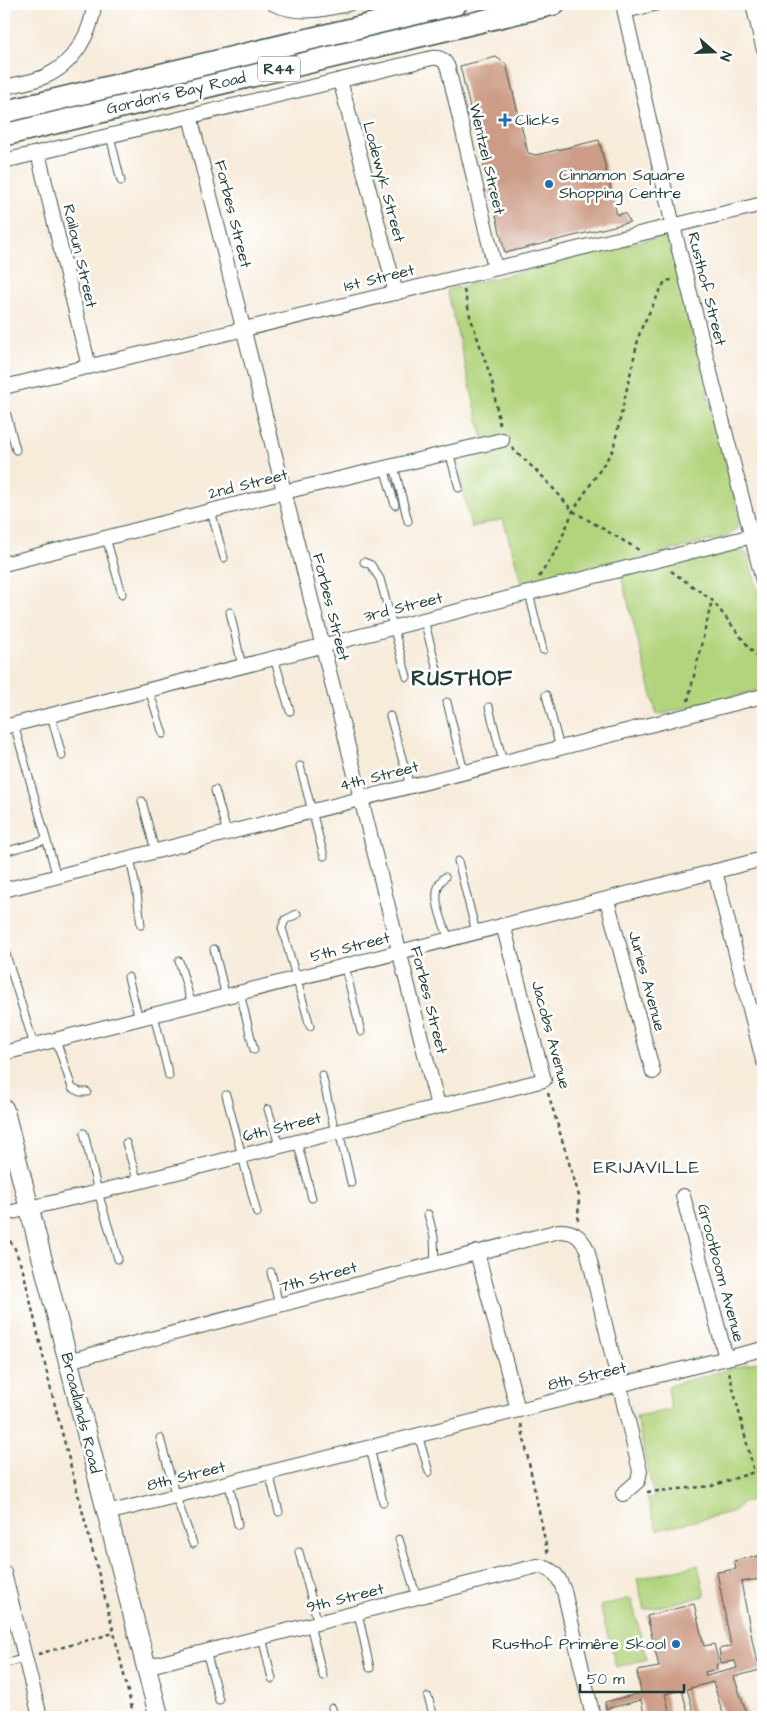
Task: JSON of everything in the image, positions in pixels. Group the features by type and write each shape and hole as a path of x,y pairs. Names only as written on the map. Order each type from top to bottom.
{"main road":[{"name":"Gordon's Bay Road","path":"4,112 456,4"},
{"name":"Gordon's Bay Road","path":"4,135 554,4"},
{"name":"Broadlands Road","path":"4,1109 159,1717"}],"street":[{"path":"4,87 45,77 61,67 77,51 88,31 94,4"},
{"path":"274,4 286,8 310,11 348,4"},
{"path":"624,7 654,4"},
{"path":"753,4 763,46"},
{"name":"Rusthof Street","path":"624,7 673,226 763,580"},
{"name":"Wentzel Street","path":"340,80 432,58 442,59 448,68 496,268"},
{"path":"4,161 340,80"},
{"name":"Lodewyk Street","path":"340,80 396,292"},
{"name":"Forbes Street","path":"190,116 438,1106"},
{"name":"Railoun Street","path":"38,153 89,367"},
{"name":"1st Street","path":"4,388 763,204"},
{"name":"2nd Street","path":"4,564 284,492 502,440"},
{"name":"3rd Street","path":"9,726 752,536"},
{"name":"4th Street","path":"4,890 763,696"},
{"name":"5th Street","path":"4,1053 763,859"},
{"path":"715,871 763,1060"},
{"name":"Juries Avenue","path":"607,900 653,1072"},
{"name":"Jacobs Avenue","path":"503,925 544,1080"},
{"name":"6th Street","path":"4,1214 544,1080"},
{"name":"Grootboom Avenue","path":"683,1196 726,1358"},
{"name":"7th Street","path":"68,1361 559,1231 569,1231 576,1234"},
{"path":"576,1234 582,1239 586,1249 640,1471 638,1481 623,1494"},
{"path":"477,1252 518,1410"},
{"name":"8th Street","path":"107,1514 763,1349"},
{"name":"9th Street","path":"146,1667 537,1566 551,1570"},
{"path":"551,1570 560,1580 564,1591 590,1717"},
{"path":"4,1573 40,1717"}],"lane":[{"path":"110,136 121,181"},
{"path":"4,404 16,450"},
{"path":"449,452 459,488"},
{"path":"389,467 395,505"},
{"path":"389,467 408,521"},
{"path":"211,511 224,558"},
{"path":"106,538 122,594"},
{"path":"364,562 371,565 380,579 407,677"},
{"path":"529,593 543,650"},
{"path":"230,612 242,666"},
{"path":"424,620 438,673"},
{"path":"274,658 290,711"},
{"path":"149,690 163,734"},
{"path":"546,695 560,748"},
{"path":"447,702 464,772"},
{"path":"488,707 504,762"},
{"path":"51,715 62,756"},
{"path":"390,716 410,786"},
{"path":"9,726 57,876"},
{"path":"300,766 324,856"},
{"path":"215,790 227,833"},
{"path":"142,801 155,851"},
{"path":"4,852 46,840"},
{"path":"130,858 141,925"},
{"path":"458,861 476,932"},
{"path":"445,877 438,886 436,894 449,939"},
{"path":"297,914 285,920 282,928 310,1026"},
{"path":"4,948 34,1045"},
{"path":"214,949 254,1050"},
{"path":"179,961 192,1005"},
{"path":"345,966 361,1032"},
{"path":"128,977 138,1019"},
{"path":"154,1015 169,1076"},
{"path":"56,1040 72,1088 80,1092 87,1092"},
{"path":"322,1075 351,1183"},
{"path":"226,1094 257,1214"},
{"path":"268,1110 279,1146"},
{"path":"84,1134 98,1192 118,1259"},
{"path":"297,1141 312,1198"},
{"path":"126,1143 138,1182"},
{"path":"428,1214 434,1237 435,1264"},
{"path":"271,1272 280,1305"},
{"path":"418,1435 429,1472"},
{"path":"160,1438 176,1497 193,1544"},
{"path":"370,1448 383,1502"},
{"path":"269,1473 279,1512"},
{"path":"229,1484 238,1525"},
{"path":"399,1539 417,1598"},
{"path":"299,1552 323,1676"},
{"path":"358,1613 370,1668"},
{"path":"262,1637 272,1679"},
{"path":"206,1651 219,1700"},
{"path":"4,1664 25,1658"},
{"path":"428,1697 434,1717"},
{"path":"332,1708 334,1717"}],"path":[{"path":"529,593 557,549 573,511 613,450 640,331 665,281 686,276"},
{"path":"461,277 470,316 492,381 502,440 544,478 573,511 656,561 712,600 763,665"},
{"path":"684,716 712,600"},
{"name":"Jacobs Avenue","path":"544,1080 579,1196 579,1216 576,1234"},
{"path":"4,1235 14,1246 24,1274 51,1390 134,1717"},
{"path":"726,1358 754,1472"},
{"path":"518,1410 551,1570"},
{"path":"623,1494 712,1486 763,1469"},
{"path":"25,1658 114,1633"}],"green space":[{"path":"658,237 666,239 669,244 739,515 738,527 728,536 523,588 503,519 471,527 456,456 485,448 447,290"},
{"path":"738,548 748,555 763,612 763,689 657,715 621,575"},
{"path":"763,1360 763,1498 743,1503 732,1512 657,1530 647,1498 654,1497 636,1416 671,1410 668,1386"},
{"path":"698,1565 705,1596 644,1610 637,1579"},
{"path":"631,1598 647,1659 616,1667 600,1606"}],"building":[{"name":"Cinnamon Square Shopping Centre","path":"496,57 506,64 528,153 536,155 599,140 617,215 625,213 630,222 505,253 460,66"},
{"path":"763,1555 763,1584 761,1579 741,1582 755,1654 758,1661 763,1660 763,1669 734,1677 748,1717 724,1717 713,1682 687,1689 695,1717 689,1717 682,1690 665,1694 671,1717 645,1717 641,1700 606,1709 605,1702 641,1693 637,1671 659,1667 647,1616 694,1604 704,1646 714,1644 719,1664 716,1665 717,1669 705,1672 706,1676 737,1668 735,1661 721,1663 719,1649 731,1646 717,1572 736,1569 734,1561"}],"place":[{"name":"Clicks","path":"505,120"},
{"name":"Cinnamon Square Shopping Centre","path":"549,184"},
{"name":"Rusthof Primêre Skool","path":"676,1644"}],"district":[{"name":"RUSTHOF","path":"462,678"},
{"name":"ERIJAVILLE","path":"647,1167"}]}
